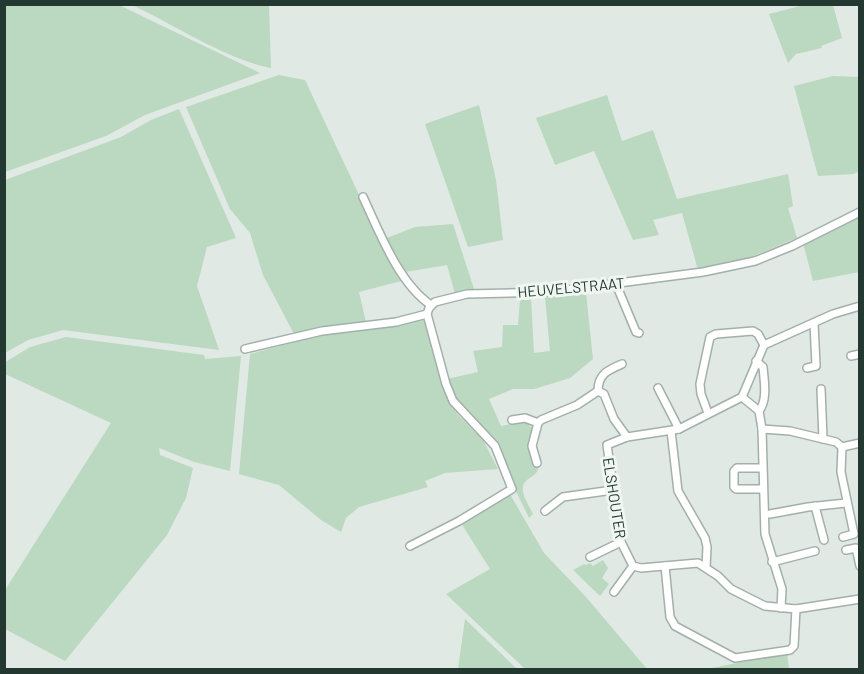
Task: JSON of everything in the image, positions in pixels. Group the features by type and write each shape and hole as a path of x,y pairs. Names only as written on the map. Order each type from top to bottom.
{"street":[{"path":"363,197 402,273 418,294 431,305 427,314 446,384 453,401 495,446 512,489 459,521 410,546"},
{"name":"HEUVELSTRAAT","path":"431,305 450,297 467,294 550,292 703,272 755,261 792,246 860,212"},
{"path":"616,284 636,332 639,333"},
{"path":"598,391 604,394 614,419 627,437 675,430 742,397 764,345 860,306"},
{"path":"244,349 322,331 396,322 427,314"},
{"path":"807,368 816,366 814,323"},
{"path":"708,414 700,384 710,337 716,334 753,332 758,334 764,345"},
{"path":"851,356 860,354"},
{"path":"756,361 763,367 764,379 764,405 759,411"},
{"path":"598,391 598,383 602,376 622,364"},
{"path":"658,388 675,430 678,491 705,538 706,567"},
{"path":"821,388 823,439"},
{"path":"537,463 532,446 538,423 577,405 598,391"},
{"path":"742,397 759,411 762,429 765,534 782,589 781,608"},
{"path":"512,420 525,418 538,423"},
{"path":"762,429 790,431 836,442 842,447"},
{"name":"ELSHOUTER","path":"627,437 607,446 621,542 633,566"},
{"path":"842,447 860,443"},
{"path":"842,447 841,472 854,534 843,537"},
{"path":"762,468 737,468 734,471 734,487 736,489 763,489"},
{"path":"545,511 563,497 613,490"},
{"path":"770,514 846,503"},
{"path":"815,506 824,540"},
{"path":"590,557 621,542"},
{"path":"846,550 856,548 860,566"},
{"path":"772,562 815,551"},
{"path":"614,592 633,566 641,568 698,563 706,567 731,589 765,606 796,609 860,598"},
{"path":"665,566 670,617 675,626 735,658 790,650 794,646 796,609"}],"green space":[{"path":"4,5 119,5 260,73 145,115 106,136 5,172"},
{"path":"132,5 269,5 271,68 254,64 218,49"},
{"path":"804,5 833,5 842,38 821,46 822,48 796,54 788,63 769,14"},
{"path":"279,75 305,80 369,216 405,280 359,292 366,322 335,325 294,334 263,275 250,233 230,209 186,107"},
{"path":"833,76 859,77 859,171 854,174 818,176 794,86"},
{"path":"607,95 622,141 653,130 677,199 788,174 793,206 788,208 797,238 736,263 698,270 682,213 653,220 659,235 633,240 594,151 555,165 536,118"},
{"path":"479,105 496,180 503,240 468,247 425,124"},
{"path":"179,109 236,238 207,247 197,286 219,350 63,330 28,340 5,353 5,180 121,137 151,120"},
{"path":"859,214 859,272 813,281 803,243"},
{"path":"453,224 475,292 455,294 447,265 405,272 387,238 415,227"},
{"path":"586,293 593,359 570,378 534,389 513,389 489,399 501,426 524,421 533,429 530,446 538,470 526,481 523,489 533,514 529,518 512,483 501,452 454,398 447,379 478,372 473,351 502,347 503,325 518,325 520,299 531,298 534,353 550,351 545,297"},
{"path":"423,318 448,399 458,415 483,440 498,469 445,473 425,481 428,487 359,507 346,518 341,532 321,520 279,485 239,474 250,354 332,332"},
{"path":"66,337 204,355 205,359 241,356 230,471 194,462 159,448 160,455 193,468 186,498 167,535 65,661 5,629 5,590 111,423 5,374 4,363 30,347"},
{"path":"508,494 544,553 586,597 647,669 525,669 446,594 490,569 461,523"},
{"path":"603,560 608,568 602,578 609,584 600,596 573,570 584,564 590,563 593,566"},
{"path":"465,619 517,669 458,669"},
{"path":"787,653 789,669 702,670"}]}
